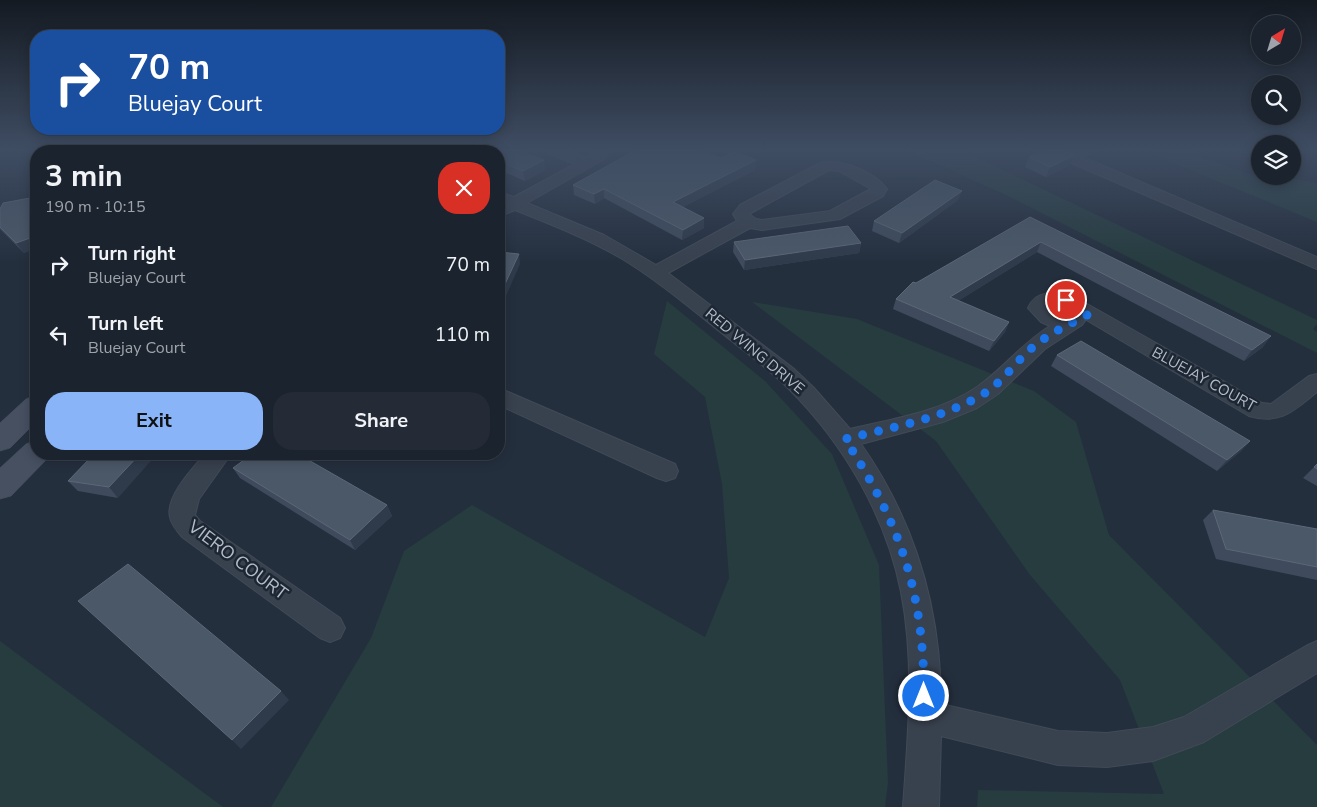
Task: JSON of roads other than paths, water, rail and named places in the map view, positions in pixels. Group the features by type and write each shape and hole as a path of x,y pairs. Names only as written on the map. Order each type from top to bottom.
{"main road":[{"path":"0,440 30,412"},
{"path":"0,488 30,458"}],"street":[{"path":"505,204 537,188"},
{"path":"784,188 746,208 741,214 748,222 762,225 834,216 877,193 878,188"},
{"path":"1140,188 1317,264"},
{"name":"RED WING DRIVE","path":"505,204 610,245 656,272 778,367 806,393 845,439 870,478 894,527 915,592 924,657 921,807"},
{"path":"656,272 711,244 748,222"},
{"name":"BLUEJAY COURT","path":"1066,326 1042,314 1038,308 1040,303 1047,298 1066,300 1257,410 1270,412 1278,410 1317,381"},
{"path":"845,439 896,427 954,408 980,396 1002,381 1032,348 1048,336 1089,314"},
{"path":"505,399 666,471"},
{"name":"VIERO COURT","path":"214,460 186,496 182,509 183,519 191,529 330,628"},
{"path":"924,716 1058,748 1107,750 1153,744 1192,730 1317,656"}]}
